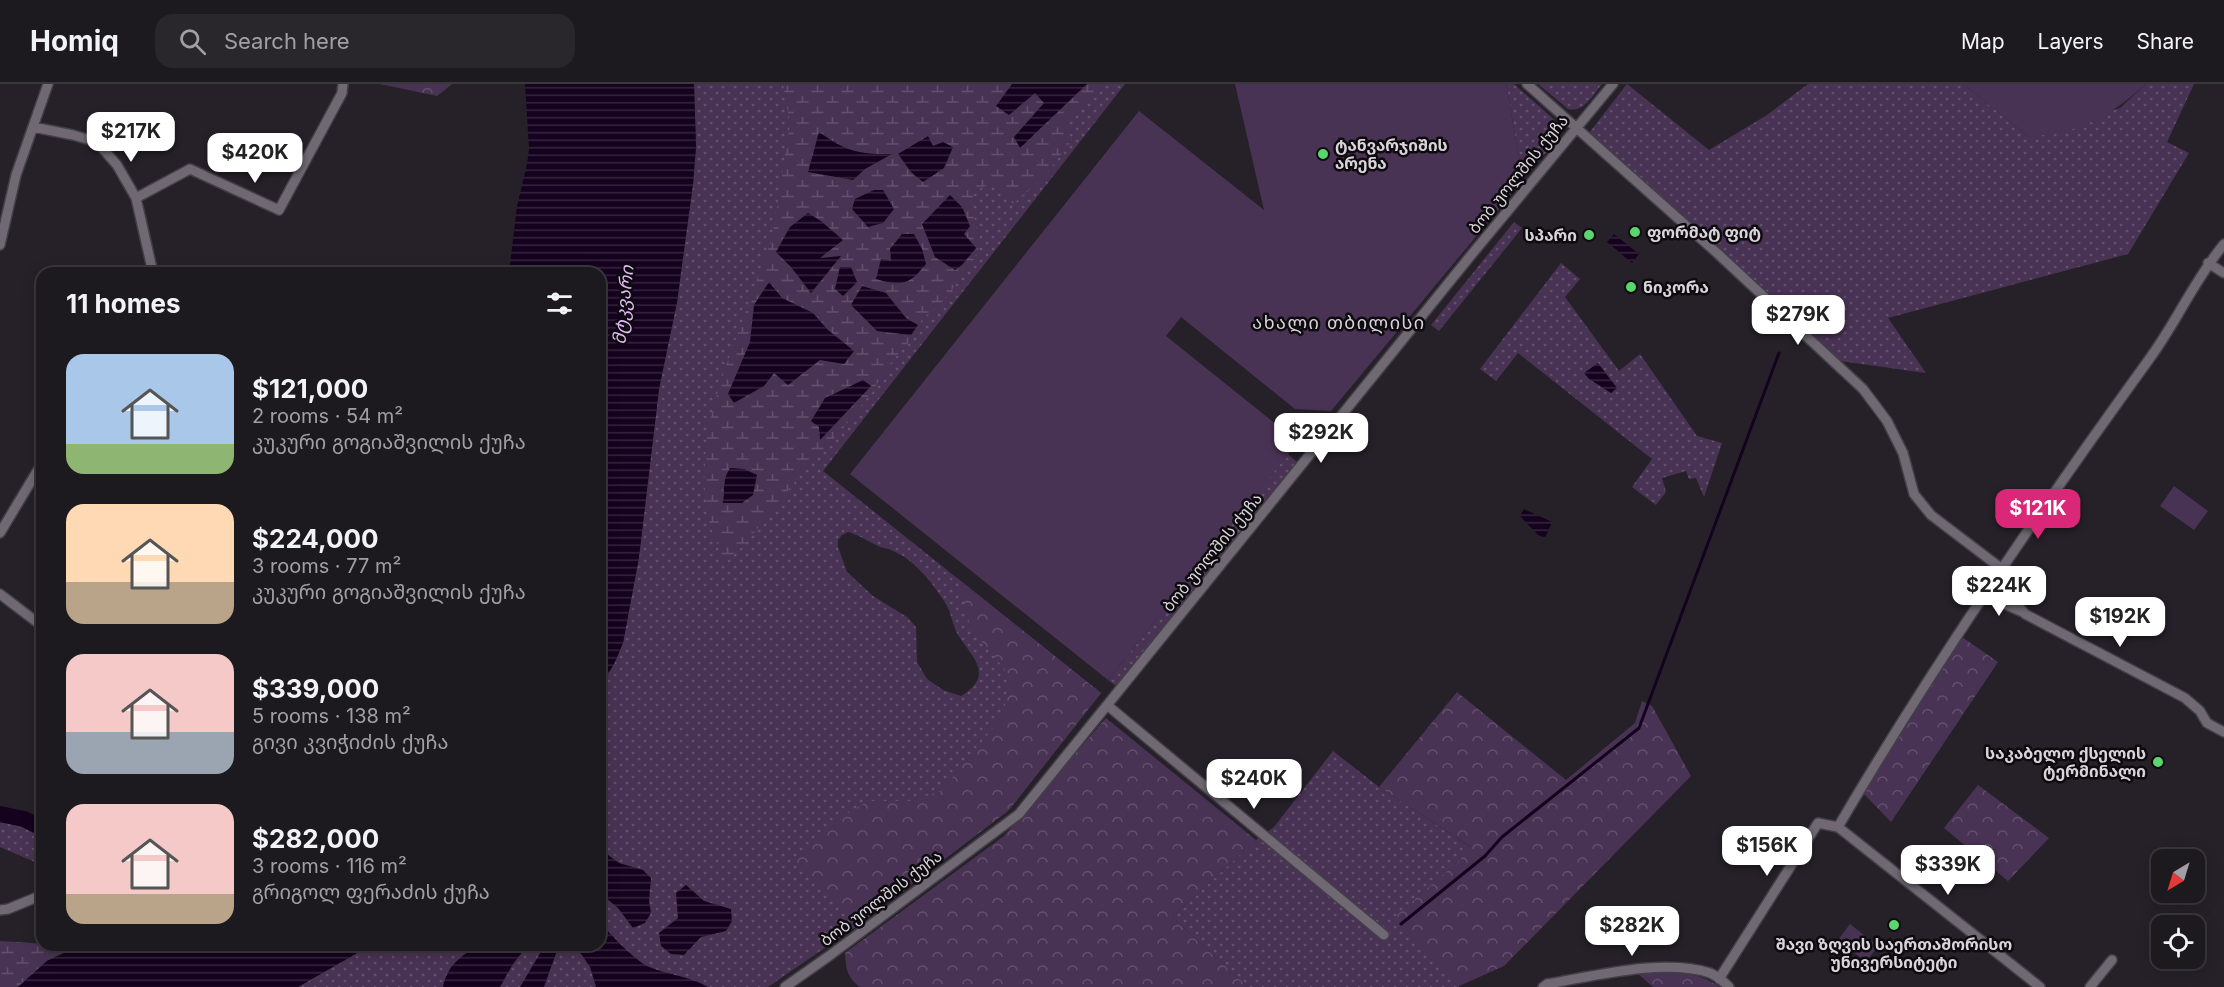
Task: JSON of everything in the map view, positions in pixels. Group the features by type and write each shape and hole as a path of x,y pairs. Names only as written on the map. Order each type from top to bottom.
{"street":[{"path":"0,245 16,175 48,84"},
{"path":"136,198 190,169 279,210 342,93 343,84"},
{"path":"1527,84 1717,253 1863,389 1887,421 1903,453 1914,494 1931,515 2002,569"},
{"name":"ბობ უოლშის ქუჩა","path":"785,987 830,956 1019,814 1613,84"},
{"path":"33,127 97,142 117,165 136,198 152,267"},
{"path":"1838,827 1887,743 1983,595 2084,449 2155,352 2208,263 2224,244"},
{"path":"2208,263 2224,273"},
{"path":"0,533 36,473"},
{"path":"2002,569 2000,578 2004,590 2025,614"},
{"path":"0,594 36,621"},
{"path":"1983,595 2025,614 2185,698 2199,711 2207,723 2224,732"},
{"path":"1107,705 1384,934"},
{"path":"1719,979 1818,823 1838,827 2040,987"},
{"path":"0,910 36,897"},
{"path":"2090,987 2112,960"},
{"path":"1543,987 1547,984 1617,972 1677,967 1712,974 1729,987"}],"green space":[{"path":"380,84 452,84 437,96"},
{"path":"694,84 1125,84 823,471 1101,693 1009,810 858,925 768,987 298,987 361,951 606,951 606,677 623,643 639,557 659,389 677,302 696,147","holes":["848,532 907,559 928,579 947,605 958,635 978,666 977,681 961,696 943,690 927,679 917,662 916,627 907,617 873,596 847,572 838,547 838,540"]},
{"path":"783,84 1012,84 996,106 1008,114 1035,93 1044,103 1014,137 1021,148 1087,84 1104,84 1064,124 1072,140 1044,177 1013,204 994,182 977,190 970,201 981,243 972,264 939,306 922,319 915,335 893,360 842,430 811,462 744,545 724,564 709,521 704,482 707,431 720,383 772,238 790,124","holes":["819,133 843,148 866,154 890,155 865,169 853,180 808,172","928,136 933,146 943,142 953,147 944,168 923,182 911,172 898,154","874,190 883,190 894,209 883,223 868,227 852,209 855,199","950,195 962,207 970,226 964,234 975,248 956,270 935,257 922,224","808,213 843,240 819,259 840,257 811,292 776,252 790,227","901,234 914,234 922,249 926,264 909,280 892,283 876,279 881,259 891,261 890,249","840,267 851,267 857,282 843,295 835,289","769,282 782,298 813,313 828,330 854,351 844,364 820,360 788,385 774,373 764,386 734,403 728,394 750,342 754,305","863,287 886,293 906,318 918,325 911,335 877,331 851,305","863,381 870,387 820,439 819,427 812,421 825,398","730,468 744,469 757,476 753,495 742,503 723,503 724,477"]},
{"path":"1235,84 1506,84 1523,180 1331,411 1295,409 1181,317 1166,336 1298,442 1108,680 850,474 1139,111 1264,210"},
{"path":"1506,84 1514,84 1558,123 1561,133 1523,180"},
{"path":"1538,84 1602,84 1588,102 1574,110 1568,109"},
{"path":"1627,84 1709,150 1767,115 1808,84 1963,84 2029,137 2120,108 2146,84 2194,84 2167,142 2189,153 2128,254 1888,318 1926,373 1840,361 1589,133"},
{"path":"1963,84 2146,84 2118,107 2092,122 2064,131 2029,137"},
{"path":"1514,222 1522,228 1439,331 1431,325"},
{"path":"1561,263 1580,279 1565,297 1619,371 1640,354 1697,436 1722,443 1704,497 1696,478 1689,479 1686,471 1662,478 1666,492 1656,505 1632,487 1652,459 1518,353 1496,381 1480,369"},
{"path":"1288,454 1297,462 1116,686 1108,680"},
{"path":"2174,486 2208,511 2194,530 2160,506"},
{"path":"957,578 1101,693 1009,810 858,925 792,861 830,824 868,801 911,801 941,791 1002,717 1012,678 971,629"},
{"path":"1962,637 1998,662 1891,822 1863,793"},
{"path":"1457,692 1566,780 1635,723 1642,701 1652,706 1691,776 1504,966 1459,986 1391,920 1457,863 1471,847 1379,787"},
{"path":"1106,718 1256,840 1172,917 1248,987 860,987 852,980 848,972 845,953 1004,836"},
{"path":"1333,751 1379,787 1472,848 1457,863 1459,987 1248,987 1172,917 1256,840 1274,827"},
{"path":"1978,785 2049,838 2008,881 1944,828"},
{"path":"0,807 36,819 36,862 0,847"},
{"path":"1850,924 1878,946 1866,962 1838,940"},
{"path":"0,941 36,943 36,951 66,951 47,961 18,987 0,987"},
{"path":"1635,971 1669,971 1690,974 1720,987 1653,987"}],"water":[{"name":"მტკვარი","path":"525,84 694,84 696,147 677,302 659,389 639,557 623,643 606,677 606,267 510,267 517,206 529,149"},
{"path":"1012,84 1087,84 1020,148 1014,137 1044,103 1035,93 1009,115 996,106"},
{"path":"819,132 846,148 870,153 892,154 865,169 853,180 808,172"},
{"path":"928,136 933,146 943,142 953,147 944,168 923,182 911,172 898,154"},
{"path":"874,190 883,190 894,209 883,223 868,227 852,209 855,199"},
{"path":"950,195 962,207 970,226 964,234 976,248 955,270 935,257 922,224"},
{"path":"808,213 843,240 820,258 841,256 811,293 776,252 790,227"},
{"path":"902,234 914,234 922,249 926,264 914,277 904,282 892,283 876,279 881,259 891,261 890,249"},
{"path":"1614,234 1639,254 1632,263 1607,242"},
{"path":"840,267 851,267 857,282 843,296 835,289"},
{"path":"769,282 782,298 813,313 828,330 854,351 844,364 820,360 788,385 774,373 764,386 734,403 728,394 750,342 754,305"},
{"path":"862,286 886,293 906,318 918,325 911,335 877,331 851,305"},
{"path":"1598,363 1617,388 1611,393 1589,379 1584,373"},
{"path":"863,380 871,386 820,440 819,427 811,421 825,398"},
{"path":"730,468 744,469 757,475 753,495 742,503 723,503 725,481"},
{"path":"1524,509 1552,522 1545,538 1538,535 1520,516"},
{"path":"606,853 619,863 643,870 651,878 649,901 651,913 645,923 633,928 618,908 606,898"},
{"path":"686,885 704,901 731,909 732,921 726,931 701,937 684,955 671,954 661,946 659,933 678,918 676,893"},
{"path":"606,929 635,958 647,966 708,987 596,987 590,967 579,951 606,951"},
{"path":"69,951 361,951 298,987 18,987 47,961"},
{"path":"469,951 523,951 500,987 443,987 451,967"},
{"path":"541,951 557,951 544,987 520,987"}],"waterway":[{"path":"1401,924 1485,856 1502,837 1639,728 1779,353"},
{"path":"0,814 24,819 36,825"}],"place":[{"name":"ტანვარჯიშის არენა","path":"1323,154"},
{"name":"ფორმატ ფიტ","path":"1635,232"},
{"name":"სპარი","path":"1589,235"},
{"name":"ნიკორა","path":"1631,287"},
{"name":"საკაბელო ქსელის ტერმინალი","path":"2158,762"},
{"name":"შავი ზღვის საერთაშორისო უნივერსიტეტი","path":"1894,925"}],"district":[{"name":"ახალი თბილისი","path":"1339,322"}]}
